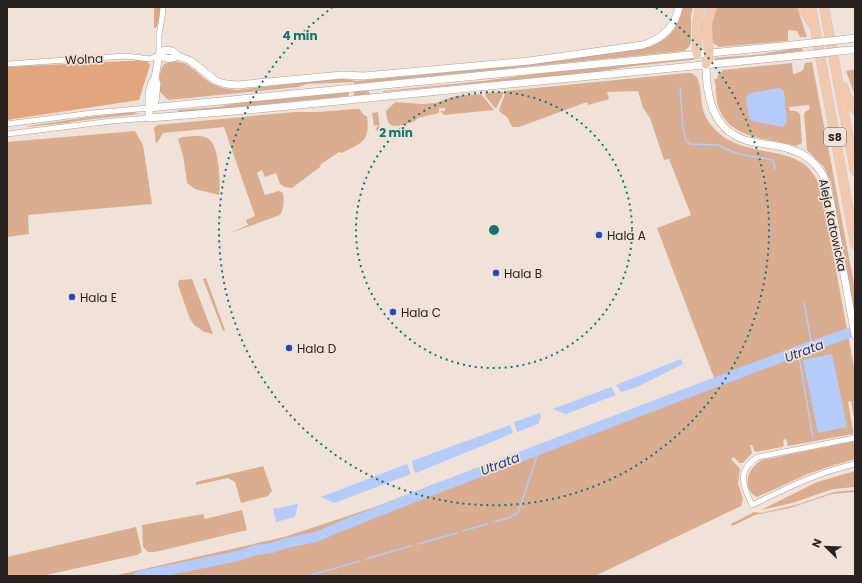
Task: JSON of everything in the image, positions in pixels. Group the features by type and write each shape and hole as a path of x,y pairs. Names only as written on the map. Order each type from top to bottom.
{"highway":[{"path":"697,54 697,24 700,7"},
{"path":"706,64 709,54 707,25 712,7"},
{"path":"802,7 816,30"},
{"name":"S8","path":"811,7 855,244"},
{"name":"S8","path":"824,7 855,171"},
{"path":"835,63 846,95 855,109"}],"street":[{"path":"149,118 148,96 151,83 155,78 159,55 159,35 162,7"},
{"path":"159,55 165,50 172,51 178,56 196,64 208,76 216,81 237,85 342,75 364,76 529,61 643,45 654,41 668,30 678,12 679,7"},
{"path":"7,124 92,113 851,39"},
{"path":"7,134 149,118 248,110 852,50"},
{"path":"697,54 706,64"},
{"name":"Wolna","path":"7,64 126,56 150,59 159,55"},
{"name":"Aleja Katowicka","path":"706,64 710,102 715,116 725,128 738,137 747,140 786,148 801,153 815,163 820,170 827,185 855,335"},
{"path":"855,438 758,457 746,468 743,483 752,505 809,478 855,464"}],"shaded area":[{"path":"154,7 160,7 160,17 156,28 154,28"},
{"path":"683,7 693,7 691,16 691,42 689,47 684,51 354,84 354,82 307,84 298,87 169,100 159,91 162,67 164,64 172,62 179,62 191,67 207,80 216,85 237,90 331,79 356,81 524,65 643,48 652,46 665,39 670,34 678,23"},
{"path":"714,7 797,7 807,37 800,37 797,31 788,30 788,41 719,47 713,43 710,28"},
{"path":"802,48 803,51 714,60 715,58 762,54"},
{"path":"693,58 694,60 634,66 589,73 383,92 547,72"},
{"path":"146,60 150,65 139,100 7,120 7,67"},
{"path":"812,62 855,289 855,318 831,182 824,167 807,150 804,114 810,109 809,105 789,107 790,111 796,111 800,114 802,143 796,146 752,136 733,127 725,119 719,109 717,101 714,79 717,79 718,75 723,70 792,63 793,74 803,70 805,63"},
{"path":"855,69 855,96 846,71"},
{"path":"691,73 697,77 704,113 712,126 724,137 737,144 794,158 805,165 818,182 822,193 855,373 855,423 851,401 848,402 853,434 788,446 786,439 783,440 784,445 782,447 756,452 752,445 750,445 752,453 743,463 739,463 734,457 731,459 740,469 738,483 743,499 741,506 595,576 113,576 284,537 372,508 714,378 657,228 691,215 669,159 664,160 650,118 643,108 638,91 607,92 609,99 588,105 587,102 519,127 512,127 507,117 499,110 506,91"},
{"path":"365,90 370,94 354,96 354,91"},
{"path":"348,91 349,96 179,113 178,110 218,107 245,101"},
{"path":"503,92 496,109 486,97 485,93"},
{"path":"481,94 494,110 444,115 440,111 445,111 445,108 439,108 439,113 418,118 407,124 394,126 389,123 388,120 386,111 395,102 422,104 436,103 455,96"},
{"path":"359,109 365,116 367,116 368,125 364,140 342,153 339,152 321,164 320,167 292,188 285,187 280,184 276,173 265,177 262,170 257,173 265,195 279,191 283,193 284,199 281,213 280,215 228,234 248,225 246,220 255,216 224,127 163,133 157,143 154,128 157,125 295,112"},
{"path":"134,112 139,114 27,127 89,117"},
{"path":"378,112 380,130 378,132 375,128 378,127 378,125 374,126 372,113"},
{"path":"135,131 143,145 152,204 28,215 29,234 7,237 7,142"},
{"path":"195,136 207,138 213,144 219,166 219,195 195,189 187,183 183,155 178,139 182,137"},
{"path":"206,278 225,330 223,331 203,279"},
{"path":"192,279 213,334 204,332 195,326 190,319 178,285 179,280"},
{"path":"855,441 855,459 808,474 757,497 749,489 748,478 750,473 762,460"},
{"path":"263,466 272,491 268,496 241,503 235,482 228,478 196,485 196,482"},
{"path":"855,471 855,487 833,489 792,503 761,510 817,482"},
{"path":"855,490 855,492 832,494 790,508 755,515 732,526 731,524 754,512 761,513 796,505 834,492"},
{"path":"242,510 247,530 155,552 148,552 143,547 142,525 203,514 205,519"},
{"path":"136,527 142,552 137,555 42,576 7,576 7,557"}],"water":[{"path":"780,88 784,91 787,122 783,127 752,121 749,117 746,97 750,93"},
{"path":"832,354 847,427 818,433 803,360"},
{"path":"681,359 683,364 637,387 621,392 616,385"},
{"path":"611,387 616,395 566,414 553,409"},
{"path":"540,413 541,417 538,424 517,432 514,422"},
{"path":"510,425 513,433 416,473 414,471 412,461"},
{"path":"407,464 411,474 334,503 321,497"},
{"path":"298,504 295,517 276,522 273,509"}],"waterway":[{"path":"680,87 683,129 686,141 690,144 718,145 733,152 773,160 775,169"},
{"path":"804,303 812,346"},
{"name":"Utrata","path":"139,576 238,556 256,550 272,548 286,543 316,537 433,490 798,351 855,331"},
{"path":"798,351 813,438"},
{"path":"494,522 518,513 539,450"},
{"path":"463,531 487,524"},
{"path":"418,544 457,533"},
{"path":"366,559 411,546"},
{"path":"308,576 360,561"}],"place":[{"name":"Hala A","path":"599,235"},
{"name":"Hala B","path":"496,273"},
{"name":"Hala E","path":"72,297"},
{"name":"Hala C","path":"393,312"},
{"name":"Hala D","path":"289,348"}]}
